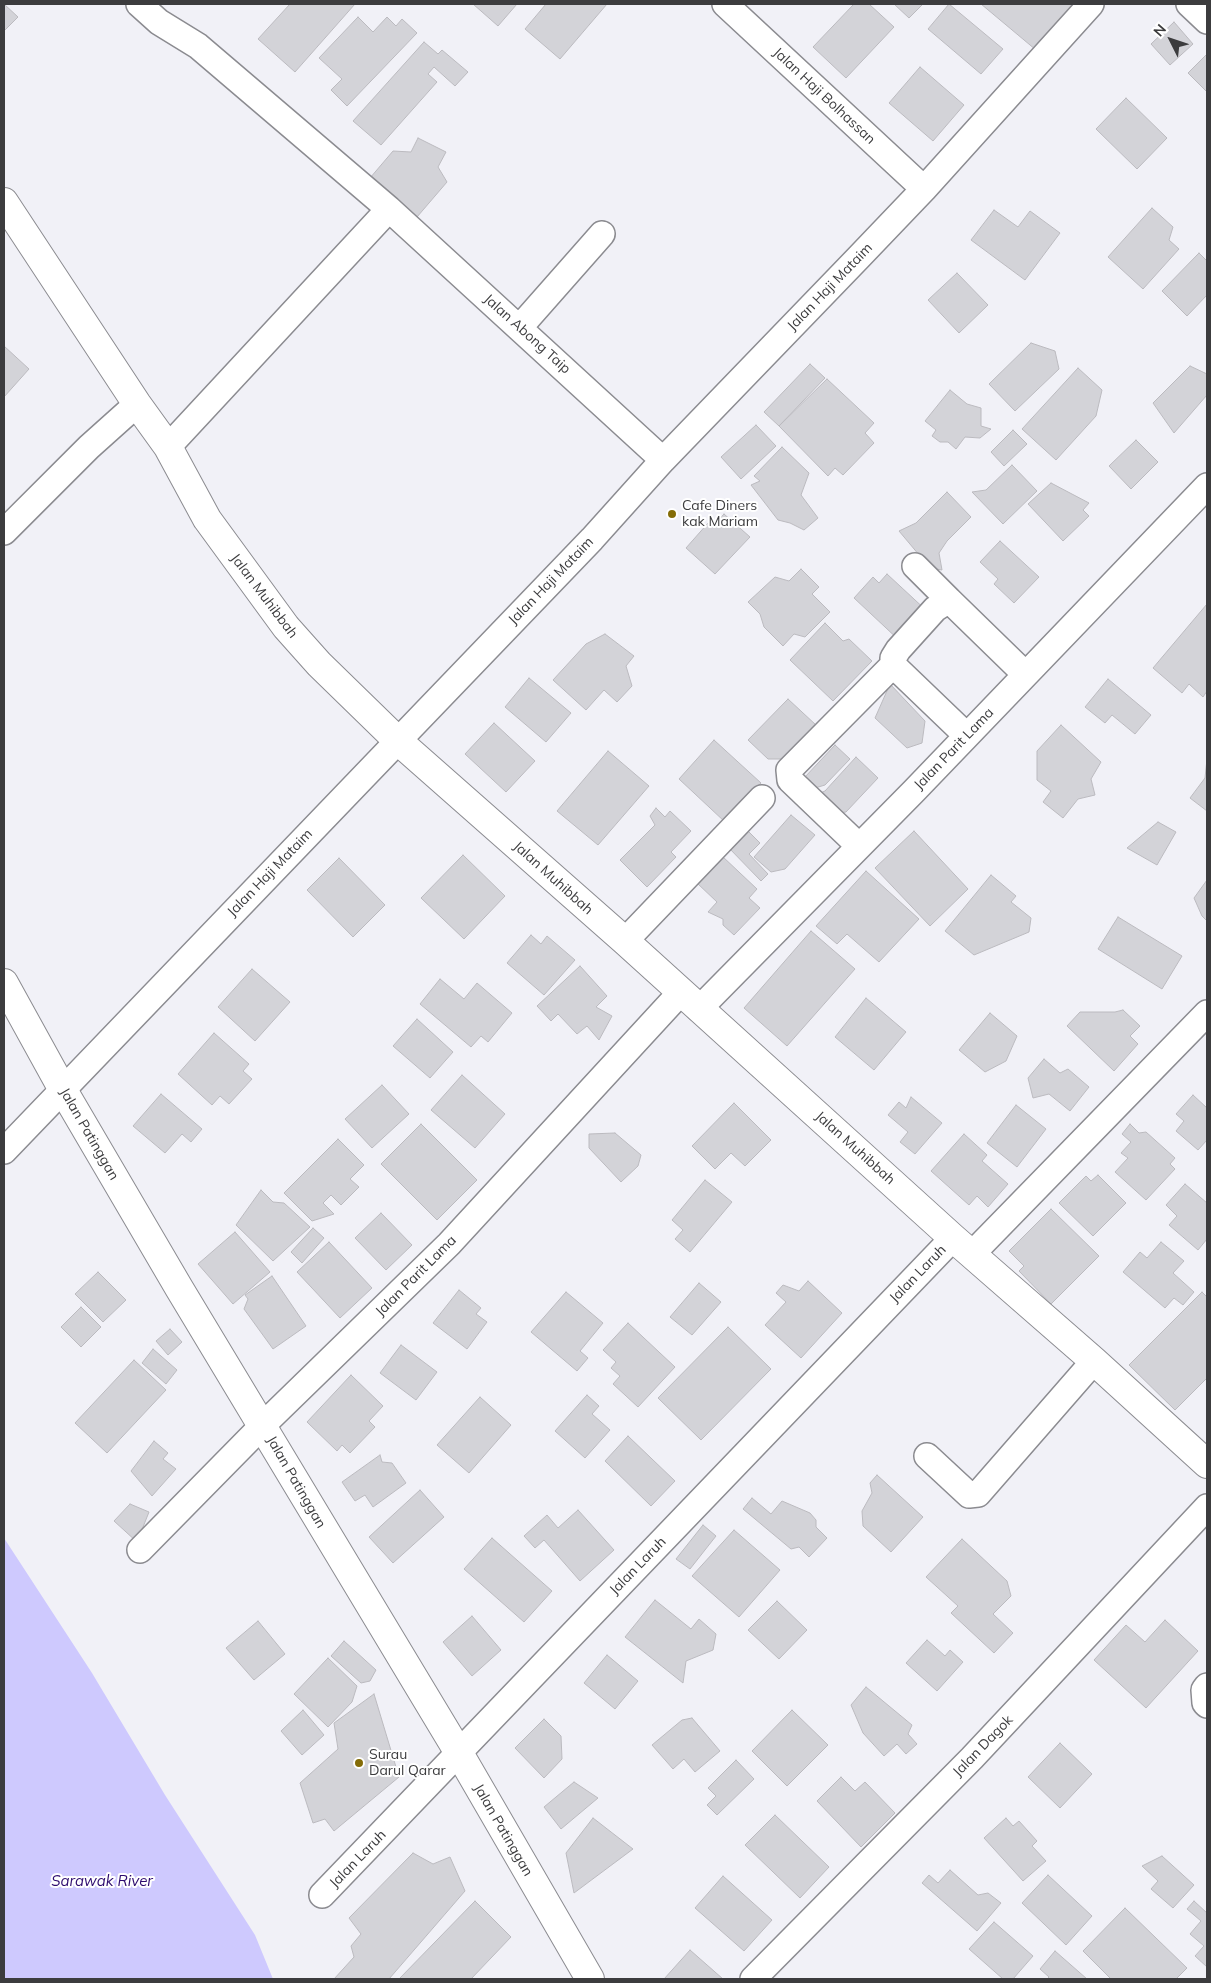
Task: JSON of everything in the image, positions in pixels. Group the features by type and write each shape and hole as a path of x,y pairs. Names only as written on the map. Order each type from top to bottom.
{"main road":[{"name":"Jalan Muhibbah","path":"4,202 137,404 168,447 207,519 286,627 319,664 397,740 1207,1464"},
{"name":"Jalan Patinggan","path":"4,983 63,1090 179,1288 459,1753 590,1979"}],"street":[{"name":"Jalan Abong Taip","path":"139,4 160,22 198,46 389,209 663,460"},
{"name":"Jalan Haji Bolhassan","path":"725,4 924,188"},
{"name":"Jalan Haji Mataim","path":"4,1151 592,539 663,460 924,188 1091,4"},
{"path":"1188,4 1207,21"},
{"path":"168,447 389,209"},
{"path":"520,328 602,234"},
{"path":"4,532 89,447 137,404"},
{"name":"Jalan Parit Lama","path":"140,1550 263,1425 449,1244 690,1001 859,846 1207,486"},
{"path":"915,566 1025,674"},
{"path":"949,600 935,608 893,658 894,665 966,735"},
{"path":"859,846 790,780 789,770 894,665"},
{"path":"625,942 762,798"},
{"name":"Jalan Laruh","path":"322,1895 459,1753 963,1246 1207,1013"},
{"path":"927,1456 969,1494 978,1494 1094,1361"},
{"name":"Jalan Dagok","path":"754,1979 972,1758 1207,1507"},
{"path":"1207,1686 1204,1690 1205,1703 1207,1705"}],"water":[{"name":"Sarawak River","path":"4,1538 92,1673 165,1795 255,1935 273,1979 4,1979"}],"building":[{"path":"4,4 18,17 4,31"},
{"path":"290,4 355,4 295,72 258,39"},
{"path":"473,4 517,4 498,26"},
{"path":"546,4 607,4 560,59 525,29"},
{"path":"854,4 869,4 894,27 846,78 813,47"},
{"path":"894,4 923,4 909,18"},
{"path":"949,4 1003,49 981,74 928,29"},
{"path":"981,4 1074,4 1036,50"},
{"path":"358,17 373,32 387,17 396,26 402,19 417,33 347,106 331,90 342,79 319,58"},
{"path":"1174,22 1193,44 1170,65 1151,44"},
{"path":"424,42 438,54 442,50 468,72 455,86 434,67 428,74 437,82 381,145 353,121"},
{"path":"1207,54 1207,92 1188,73"},
{"path":"920,67 964,105 933,141 889,103"},
{"path":"1126,98 1167,138 1137,169 1096,129"},
{"path":"418,138 446,152 438,167 447,182 417,217 370,178 393,151 411,152"},
{"path":"1152,208 1173,227 1169,240 1179,249 1143,289 1108,257"},
{"path":"994,210 1018,227 1030,211 1060,233 1025,280 971,240"},
{"path":"1199,253 1207,261 1207,295 1187,316 1162,291"},
{"path":"957,273 988,305 959,333 928,300"},
{"path":"1031,343 1055,351 1059,369 1015,411 989,384"},
{"path":"4,346 29,369 4,397"},
{"path":"810,364 825,378 779,426 764,412"},
{"path":"1190,366 1207,374 1207,395 1174,433 1153,403"},
{"path":"1078,368 1102,390 1096,416 1056,460 1022,429"},
{"path":"827,379 874,423 865,433 874,443 843,475 835,468 828,476 779,426"},
{"path":"950,390 967,404 981,408 981,426 991,429 980,438 965,437 956,449 948,442 940,442 932,436 936,430 925,421"},
{"path":"756,425 776,446 741,479 721,457"},
{"path":"1013,430 1027,444 1004,466 991,452"},
{"path":"1136,440 1158,462 1131,489 1109,466"},
{"path":"782,447 809,473 801,495 818,518 804,530 790,523 778,520 751,485 760,481 754,476"},
{"path":"1012,465 1037,491 1003,524 972,492 986,490"},
{"path":"1051,483 1089,503 1083,510 1089,516 1063,541 1028,504"},
{"path":"947,492 971,517 947,541 939,553 942,570 930,568 899,531 916,523"},
{"path":"724,514 750,537 715,574 686,548 708,523 715,524"},
{"path":"1000,541 1039,577 1014,603 994,584 998,579 980,562"},
{"path":"801,569 819,587 812,594 830,612 805,637 794,634 783,646 764,627 760,614 748,602 775,577 789,581"},
{"path":"887,574 928,612 901,642 854,598 873,577 879,583"},
{"path":"1207,604 1207,691 1203,697 1189,684 1182,693 1153,668"},
{"path":"825,623 843,641 849,639 872,661 833,701 790,660"},
{"path":"605,634 634,656 626,666 632,686 617,702 604,690 586,710 553,680 586,644"},
{"path":"529,678 571,713 546,742 505,707"},
{"path":"1108,679 1151,715 1135,734 1112,715 1105,723 1085,707"},
{"path":"890,684 925,721 922,743 907,748 875,718"},
{"path":"788,699 816,725 784,759 768,759 748,740"},
{"path":"494,723 535,761 506,792 465,754"},
{"path":"1061,725 1101,762 1091,779 1095,795 1078,799 1063,818 1043,802 1051,791 1037,780 1037,751"},
{"path":"714,740 761,783 725,822 679,779"},
{"path":"835,745 850,759 825,785 815,788 804,778"},
{"path":"608,751 649,786 598,845 557,811"},
{"path":"856,757 878,778 846,812 831,814 813,796 825,791"},
{"path":"1207,759 1207,811 1190,798 1205,778"},
{"path":"656,808 665,817 670,811 691,831 671,852 676,857 647,887 620,860 655,825 650,816"},
{"path":"791,815 815,835 785,869 771,872 754,857"},
{"path":"1158,822 1176,832 1157,865 1127,848"},
{"path":"746,829 760,843 749,854 768,874 761,881 728,847"},
{"path":"914,831 968,889 930,926 875,868"},
{"path":"463,855 505,896 464,939 421,898"},
{"path":"722,856 757,889 749,898 760,908 734,935 723,925 723,919 708,912 717,902 697,883"},
{"path":"339,858 385,905 353,937 307,890"},
{"path":"866,871 919,919 879,962 847,934 837,944 816,926"},
{"path":"991,875 1016,896 1011,902 1031,918 1029,932 974,955 945,931"},
{"path":"1207,880 1207,921 1202,916 1194,898"},
{"path":"1118,917 1182,956 1162,989 1098,949"},
{"path":"811,931 855,969 787,1046 744,1008"},
{"path":"531,935 541,944 547,936 575,960 544,995 507,963"},
{"path":"580,966 607,996 596,1007 612,1016 599,1040 587,1026 577,1034 558,1014 551,1021 537,1006"},
{"path":"252,969 290,1002 255,1041 218,1007"},
{"path":"440,979 464,999 477,983 512,1013 488,1042 481,1036 471,1047 420,1004"},
{"path":"866,998 906,1032 874,1070 835,1037"},
{"path":"1123,1010 1140,1026 1130,1036 1138,1044 1114,1071 1067,1026 1080,1012 1115,1012"},
{"path":"990,1013 1017,1036 1006,1061 985,1072 959,1050"},
{"path":"417,1019 453,1052 430,1078 393,1046"},
{"path":"214,1033 249,1064 243,1071 252,1079 229,1104 220,1096 212,1105 178,1074"},
{"path":"1044,1059 1060,1073 1068,1069 1089,1087 1070,1111 1049,1094 1033,1098 1028,1078"},
{"path":"462,1075 505,1114 475,1148 431,1110"},
{"path":"382,1085 409,1114 372,1148 345,1119"},
{"path":"161,1094 202,1129 191,1142 182,1134 165,1153 133,1126"},
{"path":"1193,1095 1207,1108 1207,1140 1198,1150 1176,1131 1184,1121 1176,1114"},
{"path":"911,1097 942,1123 915,1154 900,1142 908,1132 888,1115 899,1102 906,1108"},
{"path":"734,1103 771,1140 745,1166 731,1153 715,1169 692,1146"},
{"path":"1016,1105 1046,1129 1017,1167 987,1143"},
{"path":"421,1124 477,1180 437,1220 381,1164"},
{"path":"1130,1124 1139,1133 1146,1132 1175,1158 1170,1164 1175,1169 1146,1200 1115,1172 1128,1158 1121,1153 1131,1142 1122,1134"},
{"path":"615,1133 641,1155 638,1166 621,1182 589,1148 589,1134"},
{"path":"964,1134 987,1155 982,1161 1008,1184 988,1207 977,1196 969,1205 931,1171"},
{"path":"338,1139 364,1165 350,1179 359,1187 341,1205 331,1195 323,1203 334,1214 312,1221 284,1193"},
{"path":"1098,1175 1126,1203 1093,1236 1059,1203 1086,1176 1091,1181"},
{"path":"705,1180 732,1202 690,1252 675,1239 683,1230 672,1220"},
{"path":"1185,1184 1207,1203 1207,1239 1198,1250 1169,1225 1177,1216 1166,1205"},
{"path":"261,1190 273,1202 284,1203 310,1227 273,1261 236,1225"},
{"path":"1051,1209 1099,1256 1051,1304 1019,1271 1024,1266 1009,1251"},
{"path":"381,1213 412,1245 386,1270 355,1238"},
{"path":"313,1228 324,1238 302,1263 291,1252"},
{"path":"235,1232 270,1272 233,1304 198,1264"},
{"path":"329,1242 372,1288 340,1318 297,1272"},
{"path":"1161,1242 1184,1261 1173,1273 1194,1292 1183,1305 1174,1298 1165,1308 1123,1272 1140,1252 1147,1258"},
{"path":"98,1272 126,1300 103,1322 75,1294"},
{"path":"272,1276 306,1326 273,1349 244,1309 248,1299 245,1295"},
{"path":"808,1281 842,1313 801,1358 765,1325 786,1302 776,1293 783,1285 799,1291"},
{"path":"699,1283 721,1302 692,1335 670,1317"},
{"path":"459,1290 481,1308 476,1314 487,1322 467,1349 433,1323"},
{"path":"566,1292 603,1323 580,1351 588,1358 577,1371 531,1332"},
{"path":"1202,1292 1207,1297 1207,1378 1175,1410 1129,1365"},
{"path":"81,1307 101,1327 81,1347 61,1327"},
{"path":"628,1323 675,1367 638,1407 613,1384 620,1376 611,1368 616,1362 603,1350"},
{"path":"728,1327 771,1369 701,1440 658,1398"},
{"path":"170,1329 182,1342 168,1355 156,1341"},
{"path":"401,1345 437,1372 416,1400 380,1373"},
{"path":"153,1349 177,1370 166,1384 142,1363"},
{"path":"134,1360 166,1390 107,1453 75,1423"},
{"path":"351,1375 383,1406 369,1421 375,1427 350,1453 342,1445 337,1451 307,1422"},
{"path":"587,1395 599,1406 592,1414 610,1430 585,1458 555,1431"},
{"path":"480,1397 511,1425 469,1473 437,1445"},
{"path":"628,1436 675,1481 651,1506 605,1461"},
{"path":"154,1441 168,1453 163,1459 176,1469 152,1496 131,1471"},
{"path":"380,1455 382,1462 392,1463 406,1483 373,1507 365,1495 355,1501 342,1482"},
{"path":"877,1475 923,1517 891,1552 863,1526 862,1511 872,1493 870,1483"},
{"path":"420,1490 444,1517 393,1563 369,1537"},
{"path":"752,1498 771,1514 782,1501 810,1513 816,1520 816,1527 827,1538 809,1557 799,1547 791,1549 743,1509"},
{"path":"130,1504 149,1512 137,1542 114,1521"},
{"path":"578,1510 614,1550 580,1581 544,1540 535,1548 524,1536 547,1515 558,1528"},
{"path":"703,1525 716,1536 690,1569 676,1559"},
{"path":"734,1530 780,1570 739,1617 692,1576"},
{"path":"492,1538 552,1591 524,1622 464,1569"},
{"path":"962,1539 1007,1581 1011,1596 993,1614 1013,1633 994,1653 951,1613 958,1606 926,1577"},
{"path":"655,1600 691,1629 699,1619 716,1634 713,1650 686,1661 683,1683 625,1637"},
{"path":"777,1601 807,1630 779,1659 748,1630"},
{"path":"472,1616 501,1650 472,1676 443,1642"},
{"path":"1165,1620 1198,1651 1146,1708 1094,1660 1126,1625 1145,1642"},
{"path":"258,1621 285,1654 254,1680 226,1648"},
{"path":"927,1640 945,1656 950,1650 963,1662 937,1691 906,1663"},
{"path":"344,1641 376,1670 370,1681 361,1683 331,1656"},
{"path":"607,1655 638,1681 615,1709 584,1683"},
{"path":"328,1658 357,1686 352,1702 328,1727 294,1694"},
{"path":"866,1687 912,1725 908,1734 917,1744 906,1754 897,1744 884,1756 863,1733 851,1705"},
{"name":"Surau Darul Qarar","path":"374,1694 399,1777 334,1831 325,1819 313,1823 300,1783 338,1749 334,1723"},
{"path":"303,1710 324,1735 302,1755 281,1731"},
{"path":"792,1710 828,1745 787,1786 752,1751"},
{"path":"692,1718 720,1751 695,1772 684,1759 673,1769 652,1745 682,1720"},
{"path":"544,1719 561,1736 562,1759 544,1778 515,1748"},
{"path":"1060,1743 1092,1774 1060,1808 1028,1777"},
{"path":"736,1760 754,1779 717,1815 707,1805 716,1796 708,1788"},
{"path":"841,1777 855,1791 865,1782 895,1813 861,1847 817,1801"},
{"path":"574,1782 598,1798 561,1829 544,1807"},
{"path":"775,1815 829,1867 800,1898 745,1845"},
{"path":"593,1818 633,1849 574,1893 566,1853"},
{"path":"1006,1818 1013,1826 1019,1821 1037,1841 1032,1846 1046,1861 1023,1881 984,1838"},
{"path":"413,1853 433,1864 450,1857 465,1891 389,1979 334,1979 354,1957 351,1946 361,1934 349,1918"},
{"path":"1162,1856 1194,1885 1173,1908 1151,1889 1158,1881 1142,1866"},
{"path":"950,1870 978,1895 988,1893 1001,1903 977,1931 922,1883 929,1875 938,1883"},
{"path":"1048,1875 1092,1916 1066,1945 1022,1903"},
{"path":"723,1876 772,1920 744,1951 695,1908"},
{"path":"475,1901 511,1937 471,1979 399,1979"},
{"path":"1194,1901 1207,1913 1207,1967 1195,1956 1204,1946 1190,1934 1201,1921 1187,1909"},
{"path":"1125,1908 1187,1968 1176,1979 1111,1979 1083,1951"},
{"path":"994,1922 1033,1956 1013,1979 1003,1979 969,1949"},
{"path":"690,1950 723,1979 664,1979"},
{"path":"1055,1951 1087,1979 1047,1979 1049,1977 1040,1969"}],"place":[{"name":"Cafe Diners kak Mariam","path":"672,514"},
{"name":"Surau Darul Qarar","path":"359,1763"}]}
